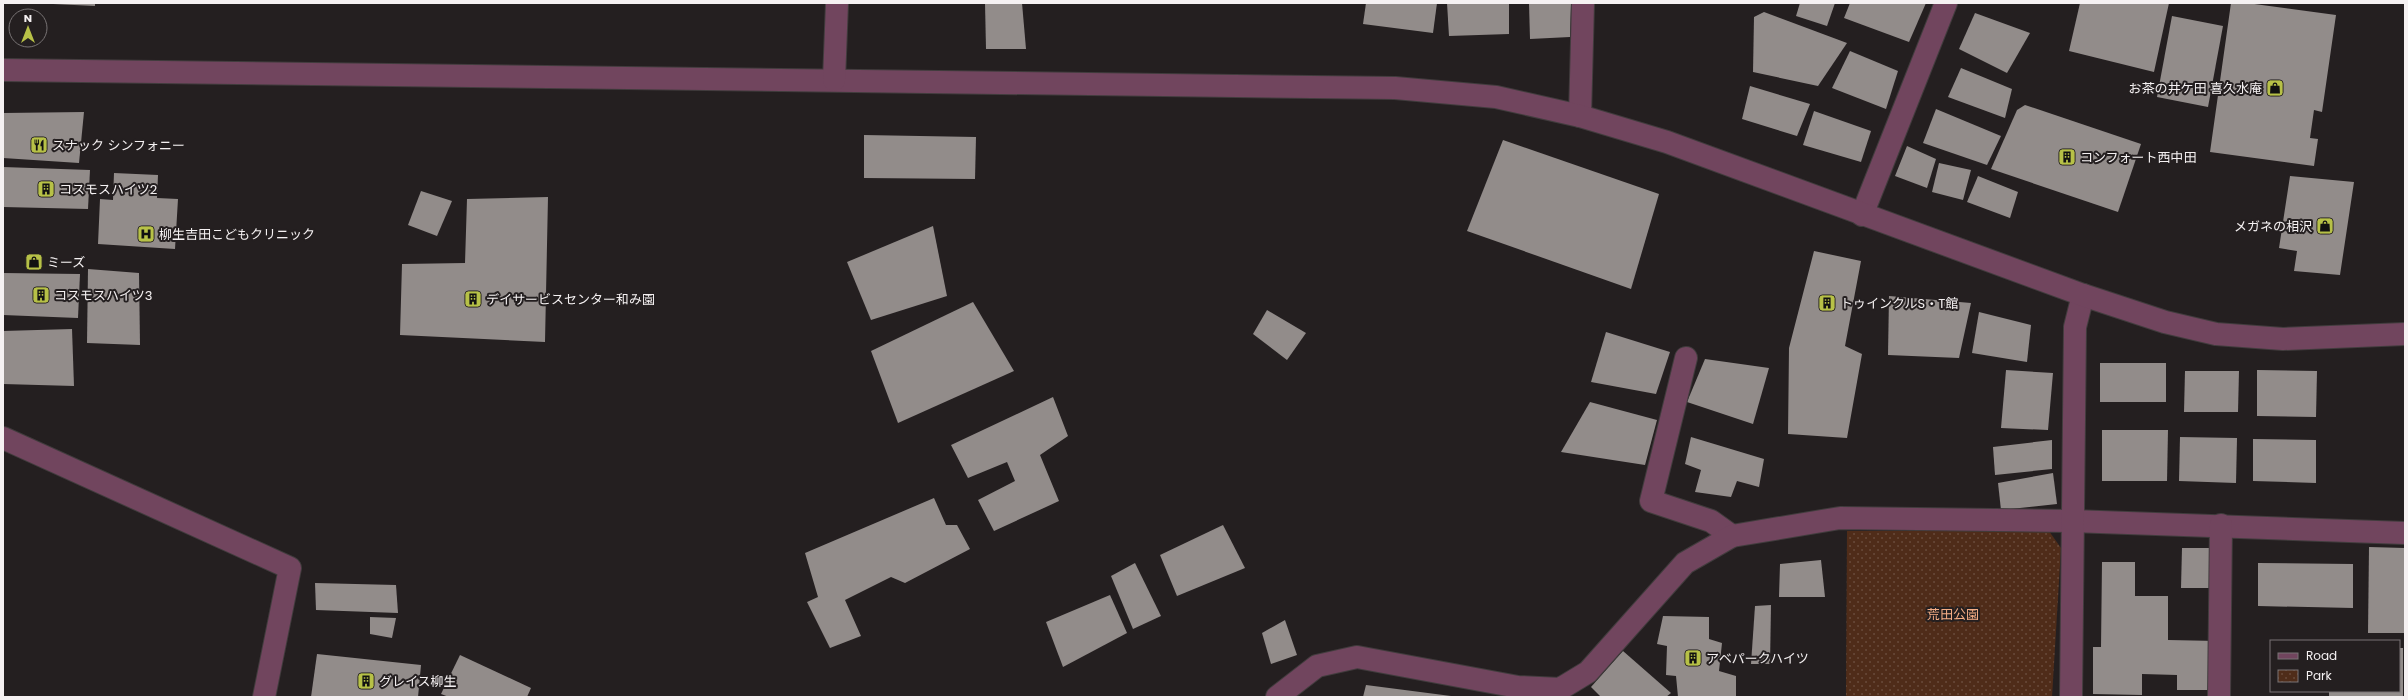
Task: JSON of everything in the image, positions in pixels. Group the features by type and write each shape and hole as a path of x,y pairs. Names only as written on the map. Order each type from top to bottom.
{"street":[{"path":"834,80 837,3"},
{"path":"1580,116 1583,3"},
{"path":"1862,215 1946,3"},
{"path":"3,70 1395,88 1496,97 1580,116 1667,142 1862,215 2083,295 2165,322 2216,334 2283,339 2405,334"},
{"path":"2072,697 2072,521 2075,328 2083,295"},
{"path":"1686,358 1651,501 1711,521 1732,536"},
{"path":"3,438 290,568 264,697"},
{"path":"1277,697 1296,690 1317,666 1357,657 1518,687 1560,689 1588,672 1685,563 1732,536 1840,518 2072,521 2221,525 2405,533"},
{"path":"2219,697 2221,525"}],"green space":[{"name":"荒田公園","path":"1847,531 2049,531 2061,548 2052,697 1846,697"}],"building":[{"path":"95,3 95,6 53,4"},
{"path":"985,3 1022,3 1026,49 986,49"},
{"path":"1366,3 1437,3 1433,33 1363,24"},
{"path":"1447,3 1509,3 1509,34 1449,36"},
{"path":"1529,3 1571,3 1570,37 1530,39"},
{"path":"1800,3 1835,3 1827,26 1796,16"},
{"path":"1850,3 1926,3 1909,42 1844,18"},
{"path":"2080,3 2169,3 2154,72 2069,51"},
{"path":"2231,3 2247,3 2336,15 2322,112 2314,110 2310,138 2318,139 2314,166 2210,152"},
{"path":"1764,12 1847,43 1818,86 1753,72 1754,17"},
{"path":"1975,13 2030,33 2007,73 1959,49"},
{"path":"2172,16 2223,26 2208,107 2157,97"},
{"path":"1850,51 1898,71 1886,109 1832,88"},
{"path":"1961,68 2012,89 2005,118 1948,97"},
{"path":"1750,86 1810,104 1797,136 1742,119"},
{"name":"コンフォート西中田","path":"2025,105 2141,144 2118,212 1991,169 2017,110"},
{"path":"1936,109 2001,136 1987,165 1923,143"},
{"path":"1814,111 1871,131 1861,162 1803,145"},
{"path":"84,112 79,163 3,158 3,113"},
{"path":"864,135 976,137 975,179 864,178"},
{"path":"1503,140 1659,194 1631,289 1467,231"},
{"path":"1907,146 1936,159 1927,188 1895,176"},
{"path":"1939,163 1971,170 1963,200 1932,192"},
{"name":"コスモスハイツ2","path":"3,167 90,170 88,209 3,207"},
{"path":"114,173 158,175 157,198 178,199 175,249 98,244 100,199 113,200"},
{"path":"1978,176 2018,192 2010,218 1967,202"},
{"path":"2290,176 2354,182 2340,275 2294,271 2297,251 2279,248"},
{"path":"421,191 452,201 437,236 408,225"},
{"name":"デイサービスセンター和み園","path":"548,197 545,342 400,335 402,264 465,263 467,199"},
{"path":"933,226 947,296 871,320 847,262"},
{"name":"トゥインクルS・T館","path":"1814,251 1861,261 1845,346 1862,354 1847,438 1788,434 1789,348"},
{"path":"88,269 139,273 140,345 87,343"},
{"name":"コスモスハイツ3","path":"3,273 80,274 78,318 3,315"},
{"path":"1889,296 1971,303 1959,358 1888,355"},
{"path":"973,302 1014,371 898,423 871,351"},
{"path":"1267,310 1306,333 1287,360 1253,334"},
{"path":"1979,312 2031,325 2027,362 1972,353"},
{"path":"72,329 74,386 3,384 3,331"},
{"path":"1606,332 1670,352 1656,394 1591,382"},
{"path":"1705,359 1769,368 1753,424 1687,402"},
{"path":"2100,363 2166,363 2166,402 2100,402"},
{"path":"2006,370 2053,373 2048,430 2001,428"},
{"path":"2257,370 2317,371 2316,417 2257,416"},
{"path":"2185,371 2239,371 2238,412 2184,412"},
{"path":"1053,397 1068,436 1040,455 1059,501 994,531 978,500 1015,481 1007,462 968,478 951,445"},
{"path":"1590,402 1657,420 1645,465 1561,452"},
{"path":"2102,430 2168,430 2167,481 2102,481"},
{"path":"1691,437 1764,459 1759,487 1737,481 1731,497 1695,492 1701,470 1685,464"},
{"path":"2180,437 2237,438 2236,483 2179,481"},
{"path":"2253,439 2316,440 2316,483 2253,481"},
{"path":"2052,440 2052,469 1995,475 1993,447"},
{"path":"2053,473 2057,504 2001,510 1998,483"},
{"path":"934,498 946,525 957,525 970,549 905,583 891,577 845,600 861,636 830,648 807,602 818,597 805,553"},
{"path":"1223,525 1245,568 1177,596 1160,555"},
{"path":"2369,547 2405,548 2405,633 2368,633"},
{"path":"2182,548 2225,548 2224,588 2181,588"},
{"path":"1821,560 1825,597 1779,597 1780,564"},
{"path":"2102,562 2135,562 2135,596 2168,596 2168,640 2218,641 2217,690 2177,690 2177,675 2142,674 2142,695 2093,694 2093,647 2101,647"},
{"path":"1135,563 1161,616 1133,629 1111,576"},
{"path":"2258,563 2353,564 2353,608 2258,606"},
{"path":"315,583 396,585 398,613 316,610"},
{"path":"1110,595 1127,633 1063,667 1046,622"},
{"path":"1771,605 1770,664 1751,664 1755,606"},
{"name":"アベパークハイツ","path":"1663,616 1709,617 1709,639 1722,643 1719,671 1736,676 1736,697 1678,697 1676,676 1666,675 1667,646 1657,644"},
{"path":"370,617 396,618 392,638 370,634"},
{"path":"1285,620 1297,655 1271,664 1262,633"},
{"path":"2400,648 2403,648 2403,697 2329,697 2329,692 2400,692"},
{"path":"1623,651 1671,693 1666,697 1601,697 1591,687"},
{"name":"グレイス柳生","path":"317,654 421,665 418,697 311,697"},
{"path":"460,655 531,688 527,697 449,697 441,694"},
{"path":"1366,685 1451,696 1451,697 1363,697"}],"place":[{"name":"お茶の井ケ田 喜久水庵","path":"2275,88"},
{"name":"スナック シンフォニー","path":"39,145"},
{"name":"コンフォート西中田","path":"2067,157"},
{"name":"コスモスハイツ2","path":"46,189"},
{"name":"メガネの相沢","path":"2325,226"},
{"name":"柳生吉田こどもクリニック","path":"146,234"},
{"name":"ミーズ","path":"34,262"},
{"name":"コスモスハイツ3","path":"41,295"},
{"name":"デイサービスセンター和み園","path":"473,299"},
{"name":"トゥインクルS・T館","path":"1827,303"},
{"name":"アベパークハイツ","path":"1693,658"},
{"name":"グレイス柳生","path":"366,681"}]}
